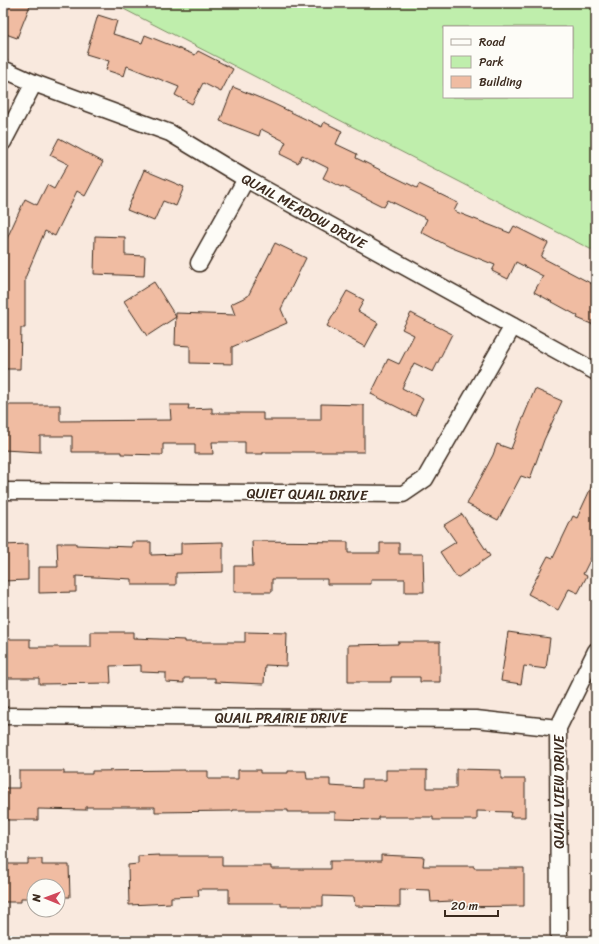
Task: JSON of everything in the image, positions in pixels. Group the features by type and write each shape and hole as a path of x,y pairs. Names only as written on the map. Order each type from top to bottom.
{"street":[{"name":"QUAIL MEADOW DRIVE","path":"3,69 34,83 170,133 246,180 596,372"},
{"path":"3,142 34,83"},
{"path":"199,263 246,180"},
{"name":"QUIET QUAIL DRIVE","path":"5,491 403,494 425,479 513,326"},
{"name":"QUAIL VIEW DRIVE","path":"559,941 558,728 596,651"},
{"name":"QUAIL PRAIRIE DRIVE","path":"3,716 476,719 558,728"}],"green space":[{"path":"112,3 596,3 596,252"}],"building":[{"path":"3,3 31,3 17,38 3,33"},
{"path":"98,15 117,21 113,34 142,43 145,35 195,55 198,51 233,69 221,92 203,83 192,104 175,95 179,87 127,66 124,76 106,70 109,61 86,54"},
{"path":"233,87 272,103 322,127 324,122 342,131 336,144 357,154 356,158 417,188 419,184 458,203 454,211 510,233 514,226 548,243 541,257 596,286 596,326 577,318 578,316 534,292 543,276 516,262 508,279 492,271 495,265 450,247 421,232 427,219 388,200 384,207 323,178 328,168 302,155 298,163 280,154 286,142 261,129 259,136 220,121"},
{"path":"59,138 103,162 85,196 77,191 55,236 45,231 25,278 25,328 21,328 20,369 3,369 3,247 25,199 37,205 47,185 54,189 68,164 50,155"},
{"path":"144,170 184,187 176,206 163,201 154,221 127,210"},
{"path":"95,236 125,237 125,255 145,256 144,276 94,274"},
{"path":"275,243 306,258 281,309 287,323 232,347 232,364 190,363 190,346 175,345 176,313 235,315 231,304 248,296"},
{"path":"154,282 176,317 147,336 124,301"},
{"path":"347,291 364,300 358,311 378,323 365,347 327,326"},
{"path":"411,313 452,334 433,372 414,363 402,388 423,399 415,416 371,394 388,359 399,364 414,335 402,329"},
{"path":"535,389 562,401 544,440 530,479 521,476 498,520 467,504 493,455 497,444 511,449"},
{"path":"321,404 364,405 364,452 263,452 263,454 245,454 245,442 212,442 213,454 195,454 195,444 163,444 163,455 121,454 121,452 72,452 72,436 40,436 40,452 3,450 3,405 60,405 60,421 171,420 170,405 189,405 188,409 212,408 212,413 263,413 263,420 321,420"},
{"path":"596,477 596,548 583,574 587,576 578,593 569,589 558,610 528,594 548,556 553,558 573,516 577,518"},
{"path":"462,514 490,556 457,578 440,552 456,542 444,525"},
{"path":"252,541 348,542 348,553 380,553 380,543 399,543 399,554 423,554 424,592 405,592 405,579 371,579 371,584 327,584 327,579 272,579 272,592 234,592 234,566 253,566"},
{"path":"132,542 151,542 151,555 181,554 181,543 223,542 223,572 176,573 176,585 132,585 132,579 76,576 76,592 39,593 39,567 58,567 57,543 132,547"},
{"path":"28,544 28,580 3,581 3,545"},
{"path":"91,632 133,632 133,638 185,640 185,642 245,642 245,632 287,633 286,666 265,665 264,684 215,682 215,678 184,678 184,683 166,682 166,673 141,672 141,665 110,666 111,683 39,684 39,678 3,678 3,639 30,639 30,647 91,647"},
{"path":"508,632 550,638 546,669 524,666 521,684 501,681"},
{"path":"398,642 440,642 440,682 420,682 420,677 391,677 391,682 348,682 348,645 398,644"},
{"path":"456,769 501,770 501,779 525,779 525,817 510,817 511,812 477,811 477,820 433,820 433,817 378,817 378,820 335,819 335,812 233,810 155,812 155,807 86,807 86,810 38,809 38,820 3,820 3,788 19,788 19,771 64,771 64,774 92,774 92,771 184,770 208,771 208,779 238,779 238,770 260,770 260,773 288,773 288,771 306,771 307,779 330,779 330,786 362,788 362,780 386,780 386,770 427,770 427,788 456,788"},
{"path":"381,855 424,857 423,866 524,868 524,906 453,907 453,901 431,902 430,890 400,889 400,907 355,906 354,897 323,896 323,906 281,906 281,903 229,903 229,889 198,889 199,896 171,897 171,903 129,905 128,865 138,864 138,856 222,856 222,866 271,866 271,869 330,869 330,861 381,861"},
{"path":"28,859 42,859 42,865 69,865 70,897 66,897 66,878 26,878 26,898 21,898 21,902 3,902 3,864 28,864"}]}
